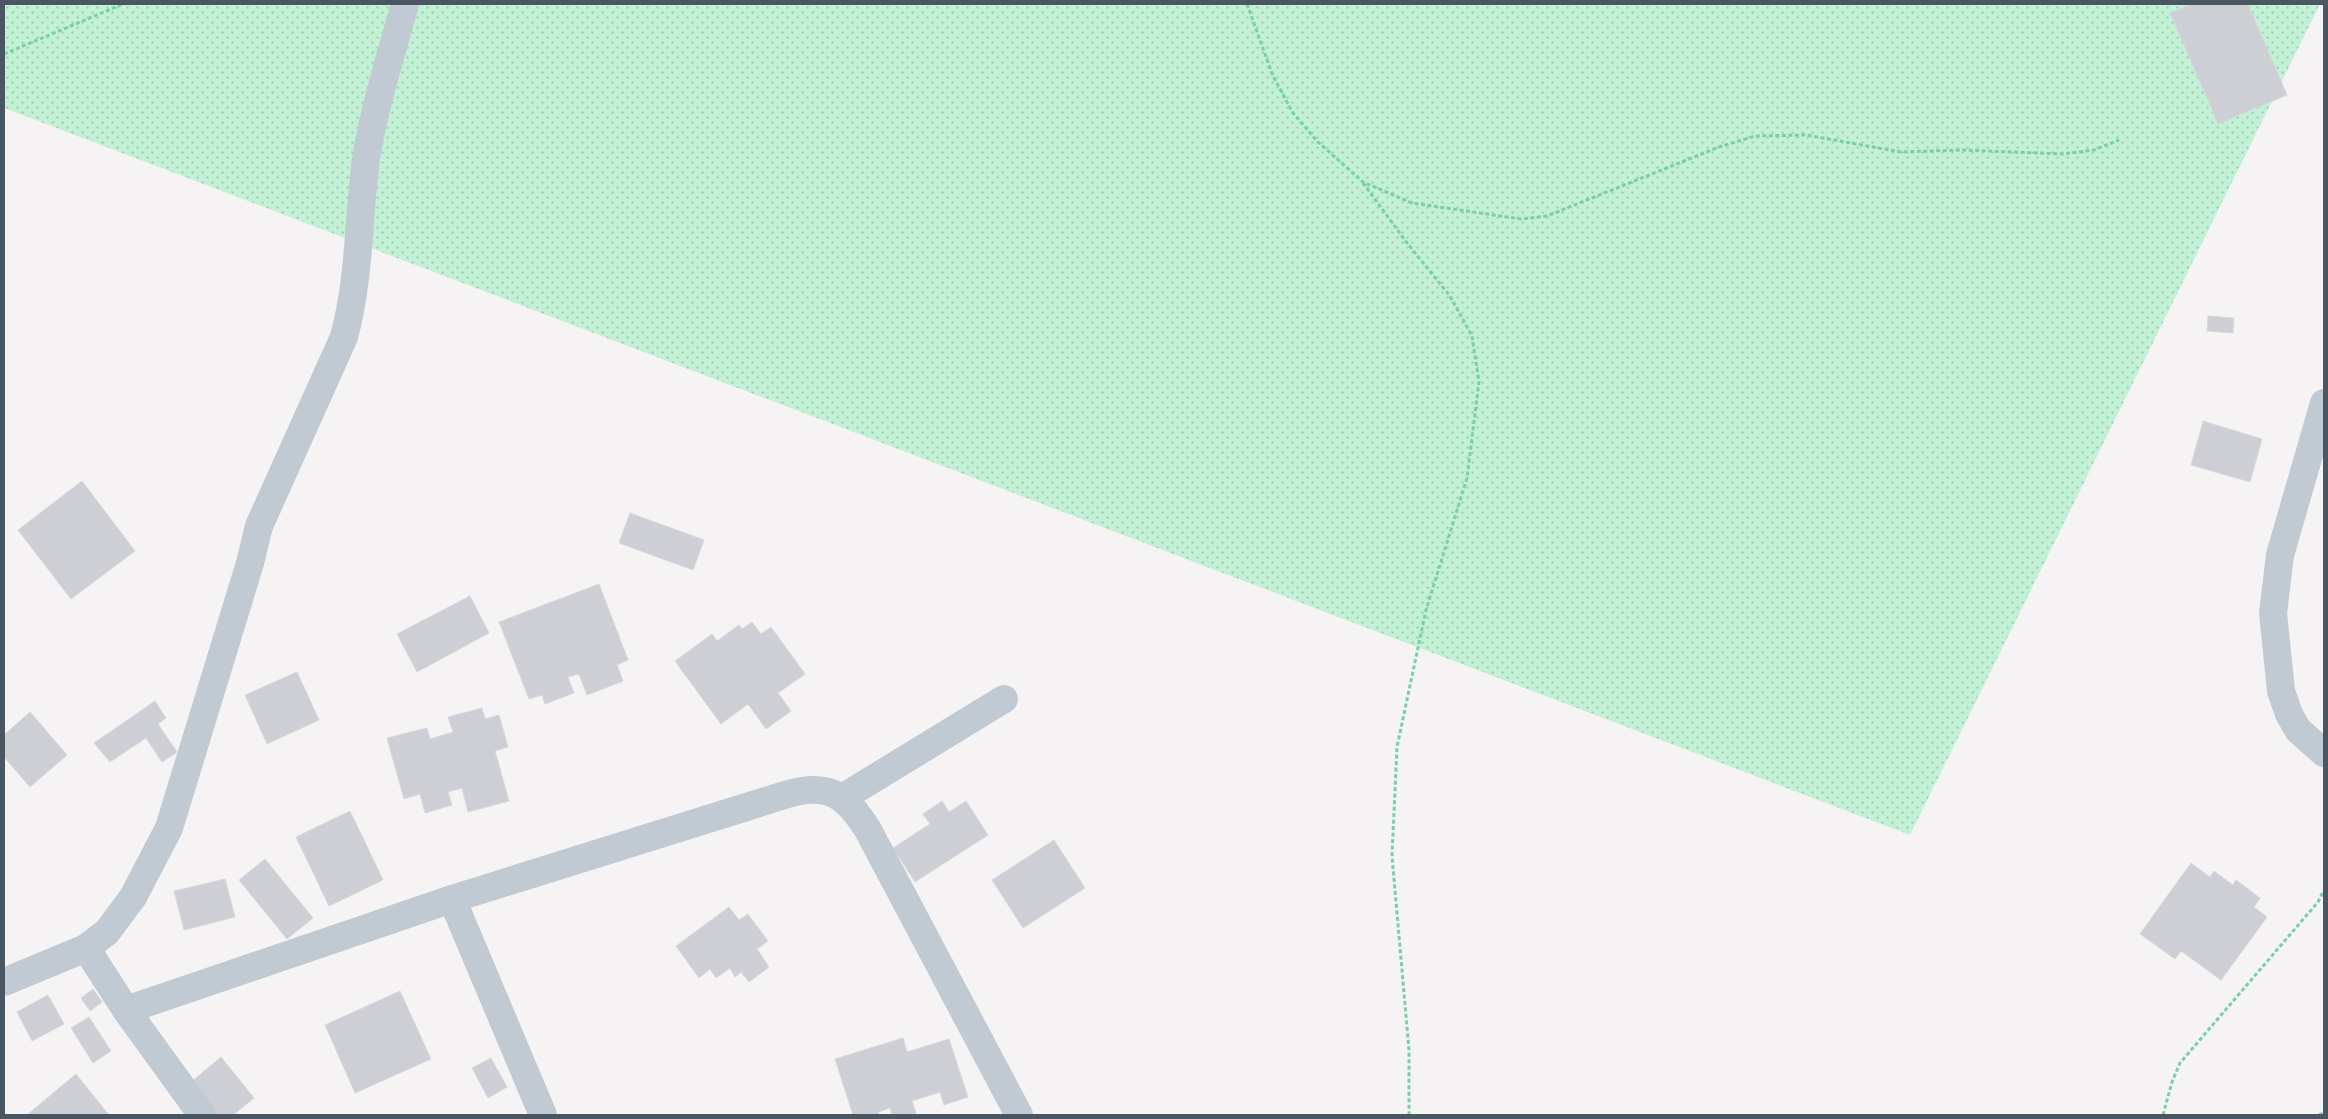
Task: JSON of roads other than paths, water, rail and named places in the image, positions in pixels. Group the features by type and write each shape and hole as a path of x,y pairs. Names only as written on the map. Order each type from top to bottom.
{"street":[{"path":"4,982 86,948 107,932 133,897 169,828 250,563 259,526 344,337 353,304 366,159 376,111 405,4"},
{"path":"2324,403 2280,555 2273,613 2282,691 2289,714 2298,730 2324,753"},
{"path":"842,798 1004,700"},
{"path":"126,1010 452,899 803,789 822,790 842,798 854,808 868,830 1020,1115"},
{"path":"452,899 543,1115"},
{"path":"86,948 126,1010 202,1115"}]}
